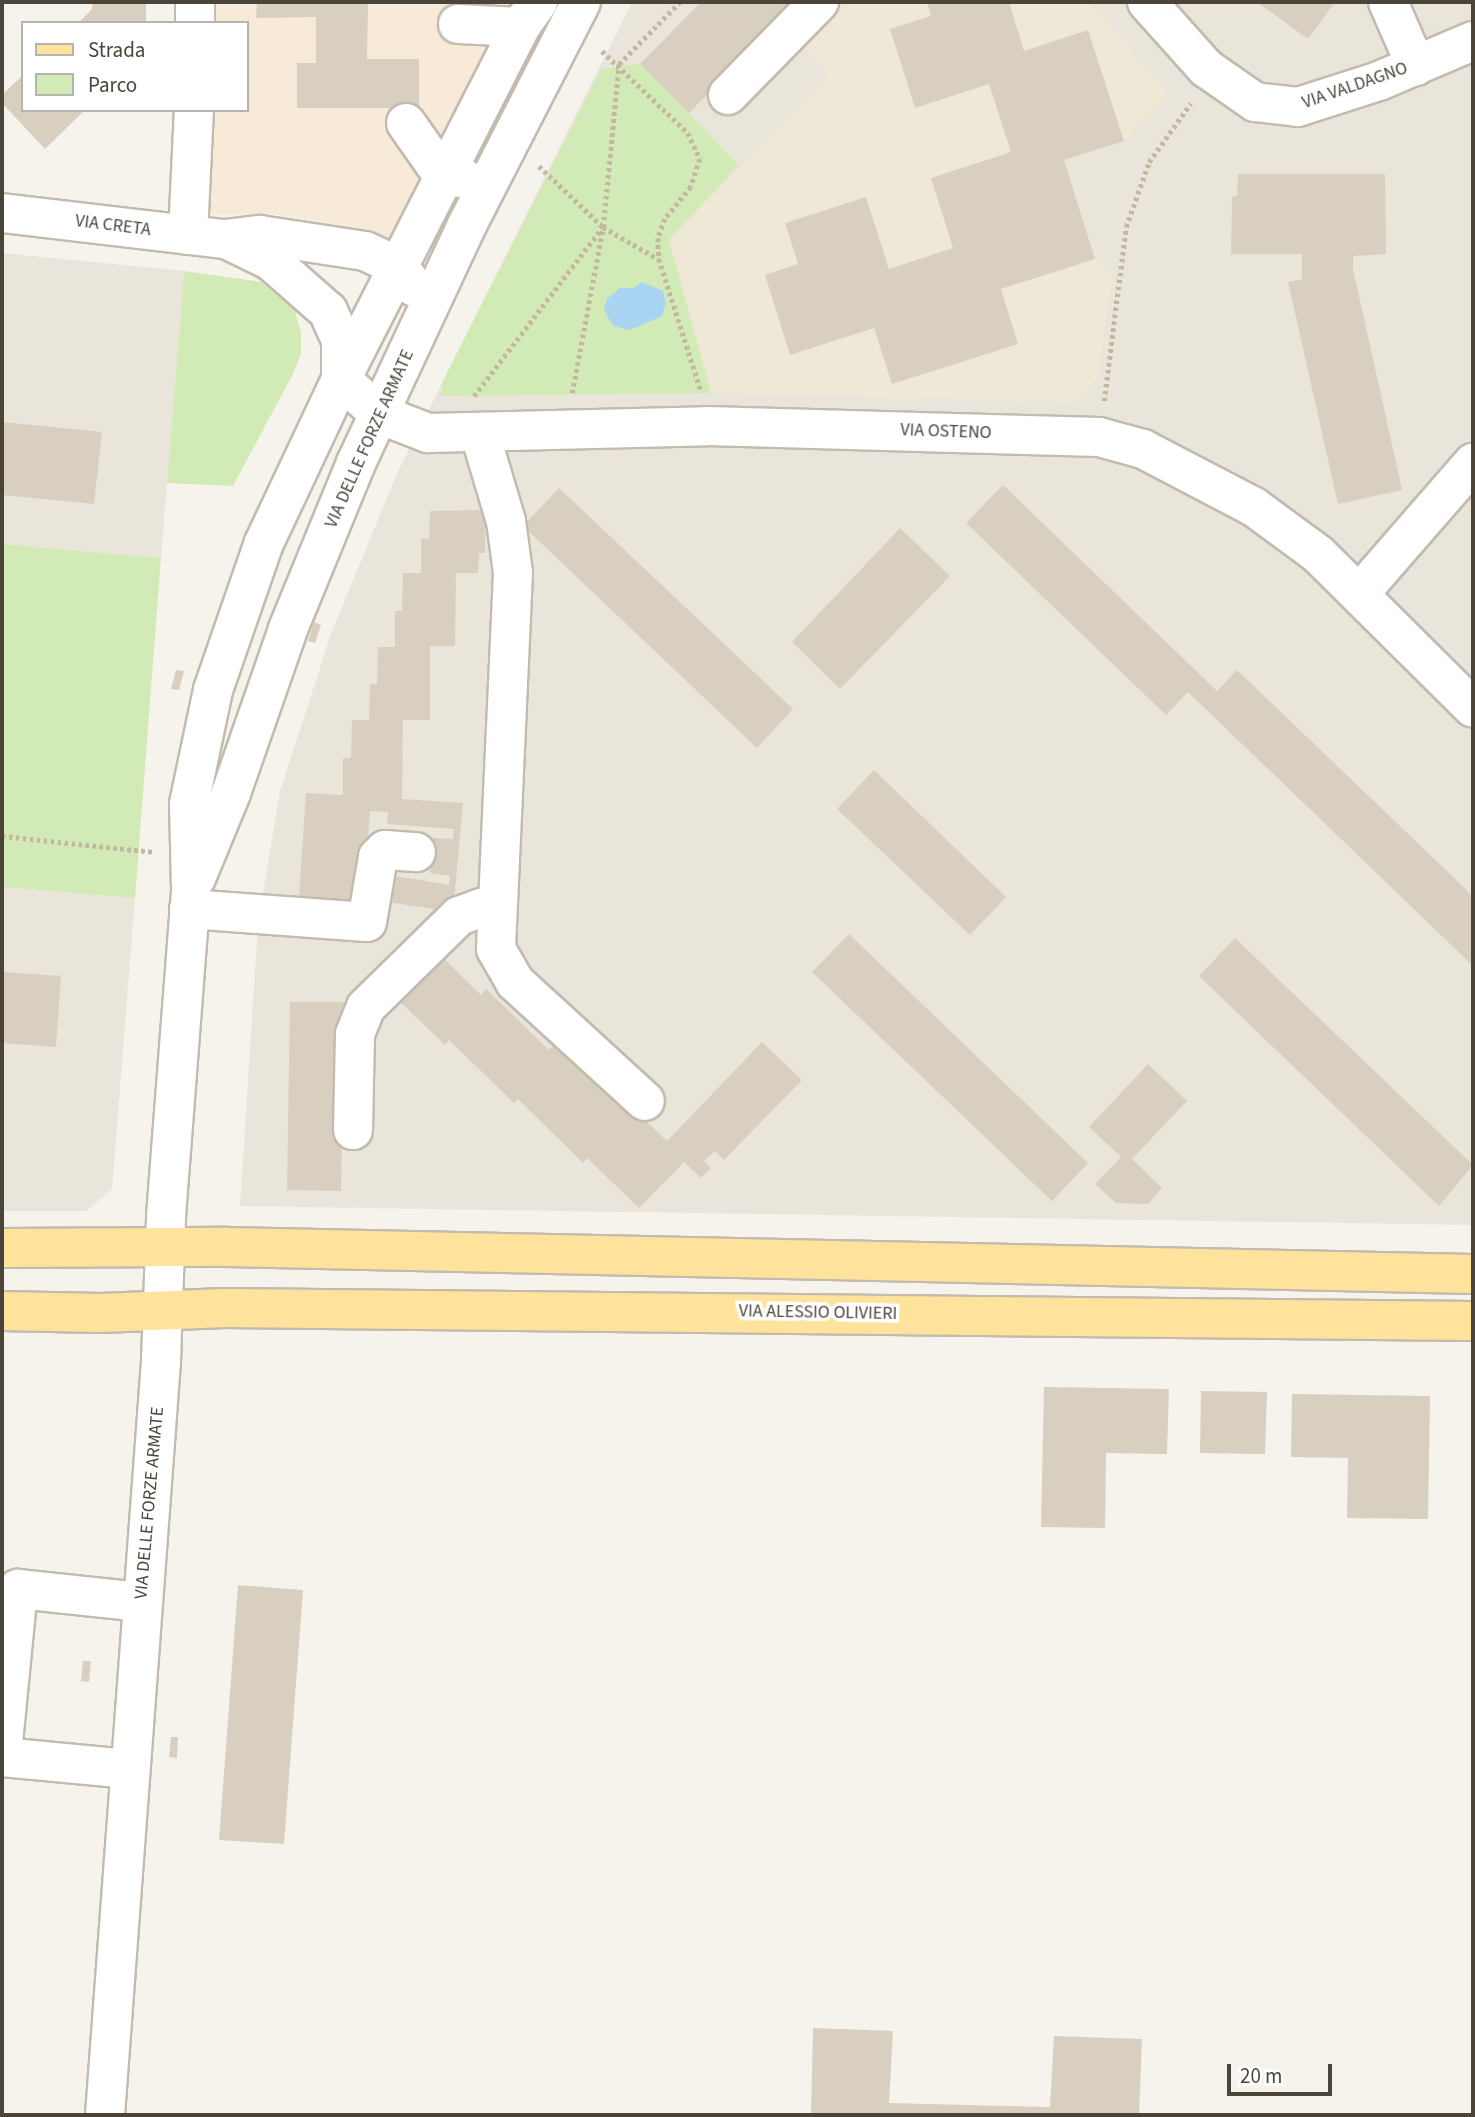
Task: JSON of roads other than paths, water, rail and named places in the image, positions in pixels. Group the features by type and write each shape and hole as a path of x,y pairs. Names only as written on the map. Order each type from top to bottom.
{"main road":[{"path":"2,1248 164,1247 1473,1274"},
{"name":"VIA ALESSIO OLIVIERI","path":"2,1311 163,1309 1473,1321"}],"street":[{"path":"195,2 195,21"},
{"name":"VIA DELLE FORZE ARMATE","path":"190,899 231,793 288,629 379,414 490,179 582,2"},
{"path":"728,94 819,2"},
{"name":"VIA VALDAGNO","path":"1147,2 1206,68 1255,102 1298,107 1416,66 1473,41"},
{"path":"1388,2 1416,66"},
{"path":"458,24 529,14 550,63"},
{"name":"VIA DELLE FORZE ARMATE","path":"105,2115 190,899 189,804 213,690 264,543 341,379 529,14"},
{"path":"194,112 206,237"},
{"path":"407,123 444,177 490,179"},
{"name":"VIA CRETA","path":"2,213 206,237 260,235 365,251 399,267"},
{"name":"VIA CRETA","path":"206,237 271,261 328,311 341,340 341,379"},
{"path":"399,267 430,306"},
{"name":"VIA OSTENO","path":"341,379 379,414 428,433 475,418 1099,436 1143,449 1254,507 1318,554 1473,706"},
{"path":"475,418 506,521 513,573 495,918 496,949 515,982 645,1101"},
{"path":"1359,594 1473,463"},
{"path":"190,899 367,922 378,857 385,850 416,852"},
{"path":"353,1130 355,1034 366,1007 460,916 481,908 495,918"},
{"path":"129,1769 2,1755 18,1590 142,1602"}],"water":[{"path":"642,282 663,291 666,303 662,316 630,330 613,326 604,310 607,299 620,288 633,288"}]}
